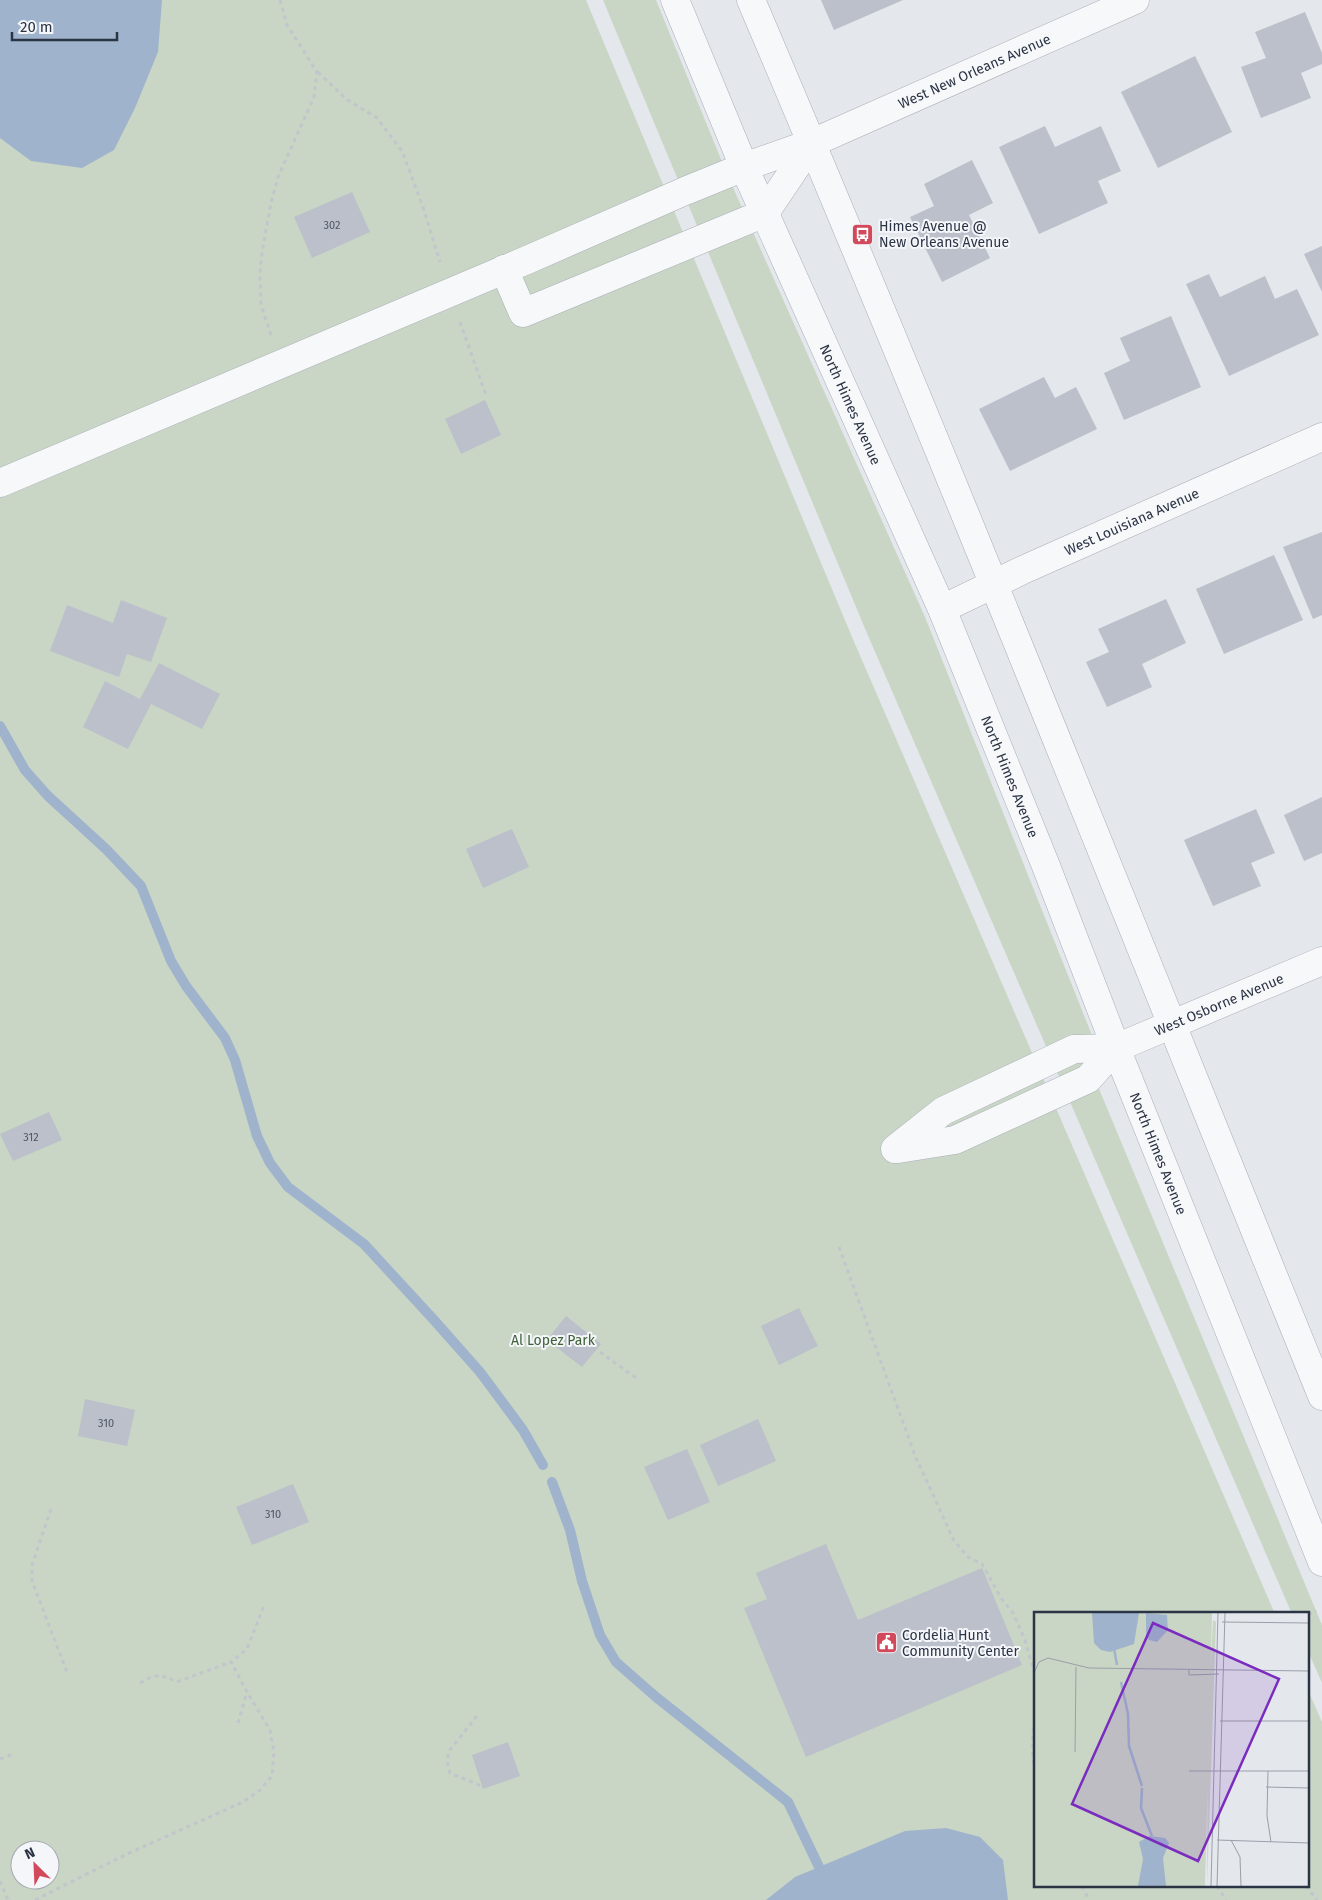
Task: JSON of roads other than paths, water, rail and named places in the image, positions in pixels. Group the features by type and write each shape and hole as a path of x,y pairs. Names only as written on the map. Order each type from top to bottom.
{"street":[{"name":"North Himes Avenue","path":"675,0 744,167 942,609 1322,1562"},
{"path":"751,0 994,584 1322,1396"},
{"name":"West New Orleans Avenue","path":"0,483 744,167 812,143 1135,0"},
{"path":"504,269 523,313 765,213 812,143"},
{"name":"West Louisiana Avenue","path":"942,609 1322,437"},
{"name":"West Osborne Avenue","path":"1116,1048 1322,961"},
{"path":"1116,1048 1088,1079 955,1140 895,1149 943,1111 1074,1049 1116,1048"}],"water":[{"path":"0,0 162,0 158,52 135,108 114,150 82,168 31,161 0,138"},
{"path":"946,1828 980,1837 1003,1860 1008,1900 766,1900 795,1877 905,1831"}],"waterway":[{"path":"0,726 25,770 48,796 106,849 141,886 171,961 186,986 225,1038 235,1060 257,1136 270,1163 288,1187 364,1244 434,1320 480,1372 523,1430 543,1465"},
{"path":"552,1482 570,1530 582,1581 600,1635 616,1662 656,1697 788,1802 819,1867"}],"place":[{"name":"Himes Avenue @ New Orleans Avenue","path":"863,234"},
{"name":"Cordelia Hunt Community Center","path":"886,1643"}],"park label":[{"name":"Al Lopez Park","path":"553,1340"}]}
